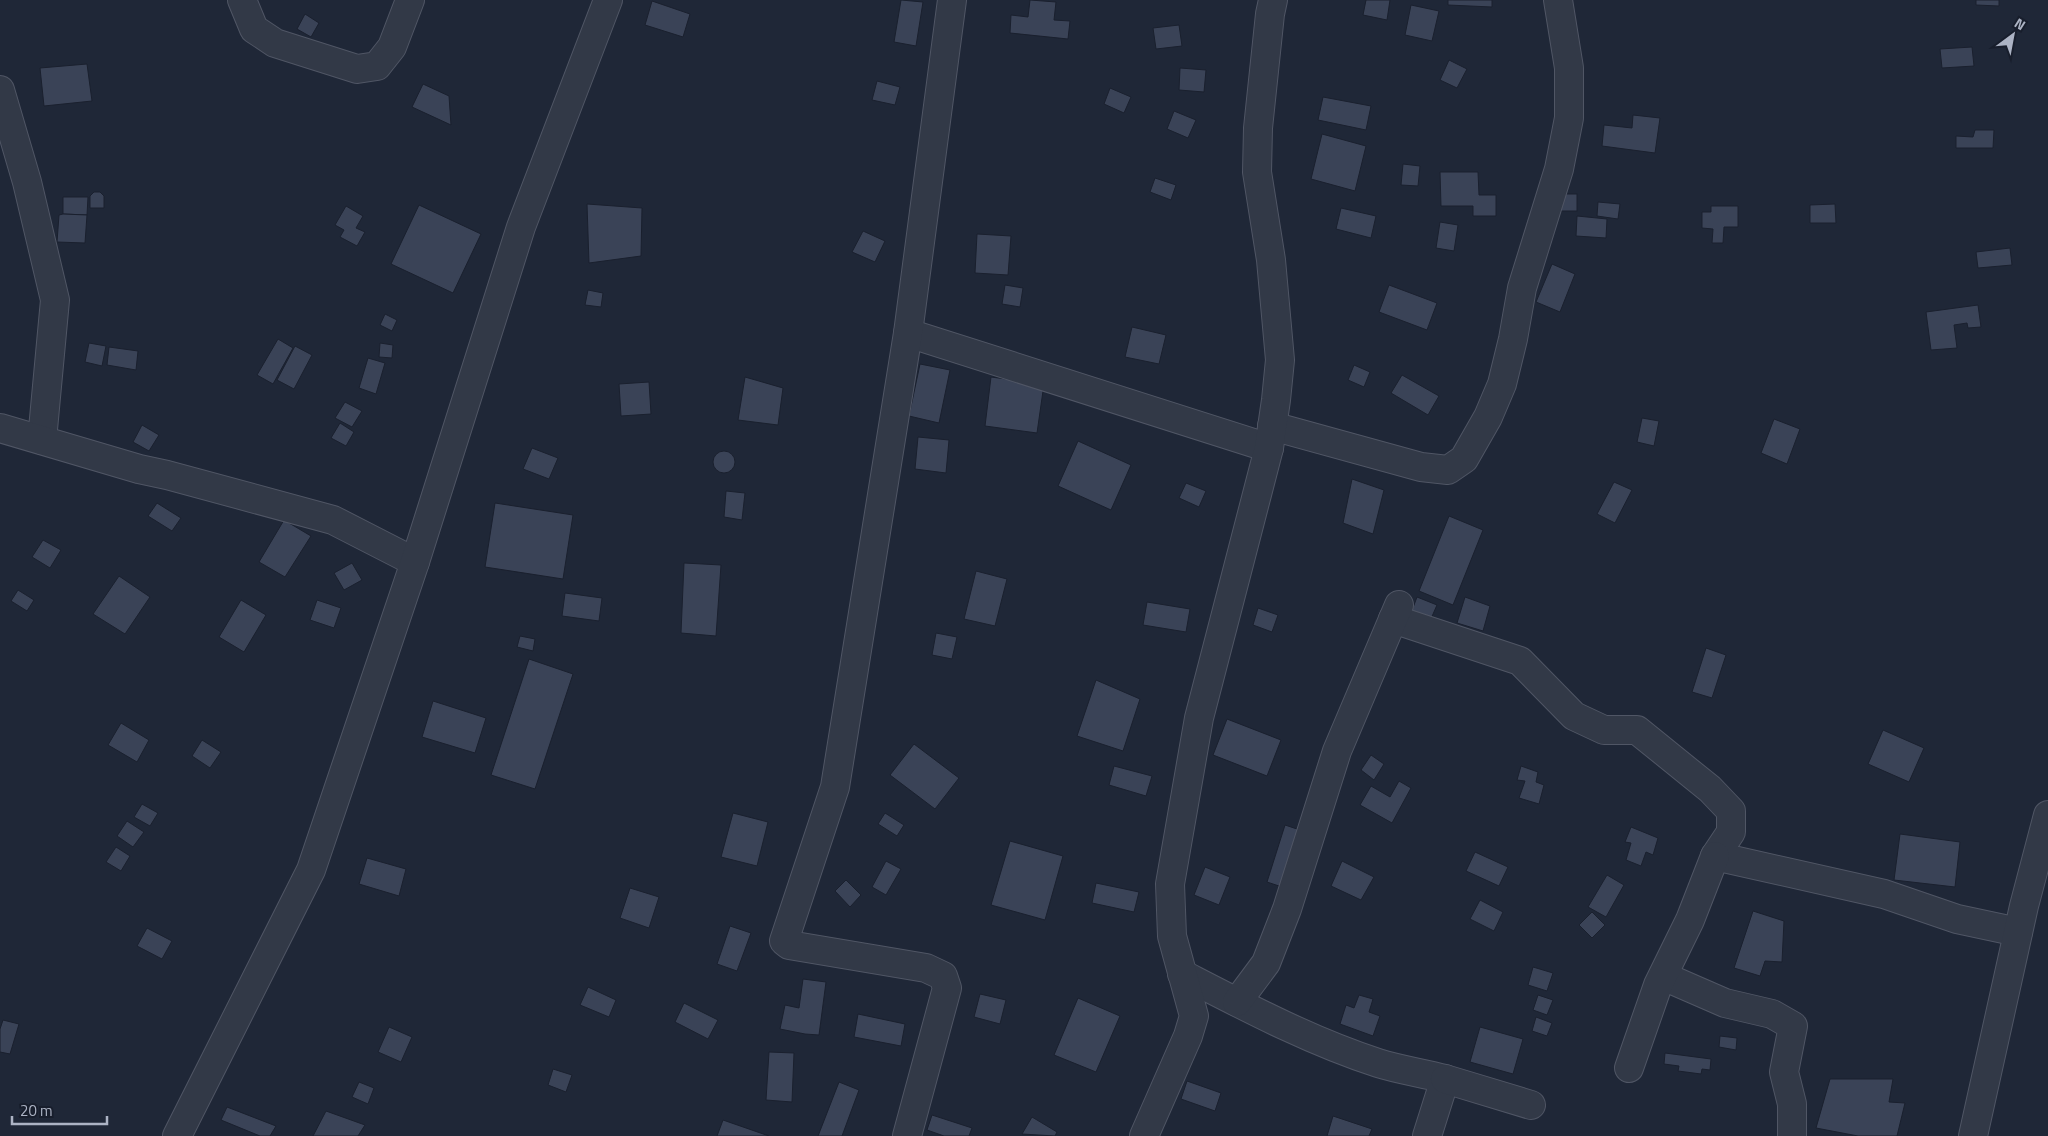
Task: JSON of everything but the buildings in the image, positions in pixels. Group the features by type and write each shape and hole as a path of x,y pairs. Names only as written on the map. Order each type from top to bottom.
{"street":[{"path":"242,0 254,29 275,43 357,69 377,66 387,54 392,47 410,0"},
{"path":"177,1136 311,870 415,562 521,226 608,0"},
{"path":"907,1136 947,988 943,976 926,968 789,945 784,942 835,787 908,333 952,0"},
{"path":"1144,1136 1188,1036 1194,1016 1172,936 1170,884 1199,718 1271,437 1280,360 1271,260 1257,172 1258,128 1273,0"},
{"path":"908,333 1271,437 1421,467 1448,470 1464,459 1488,417 1502,384 1513,339 1522,288 1559,169 1567,127 1569,68 1558,0"},
{"path":"0,90 27,182 55,300 42,440"},
{"path":"0,428 139,469 167,474 333,520 415,562"},
{"path":"1237,1002 1266,963 1287,909 1337,751 1396,612 1520,661 1574,716 1604,730 1637,730 1710,789 1731,811 1731,832 1715,856 1690,920 1663,976 1629,1068"},
{"path":"1973,1136 2018,932 2048,815"},
{"path":"1715,856 1884,894 1957,919 2018,932"},
{"path":"1182,974 1326,1043 1379,1063 1446,1079 1531,1106"},
{"path":"1663,976 1726,1003 1772,1014 1793,1026 1784,1072 1792,1104 1792,1136"},
{"path":"1427,1136 1446,1079"}]}
